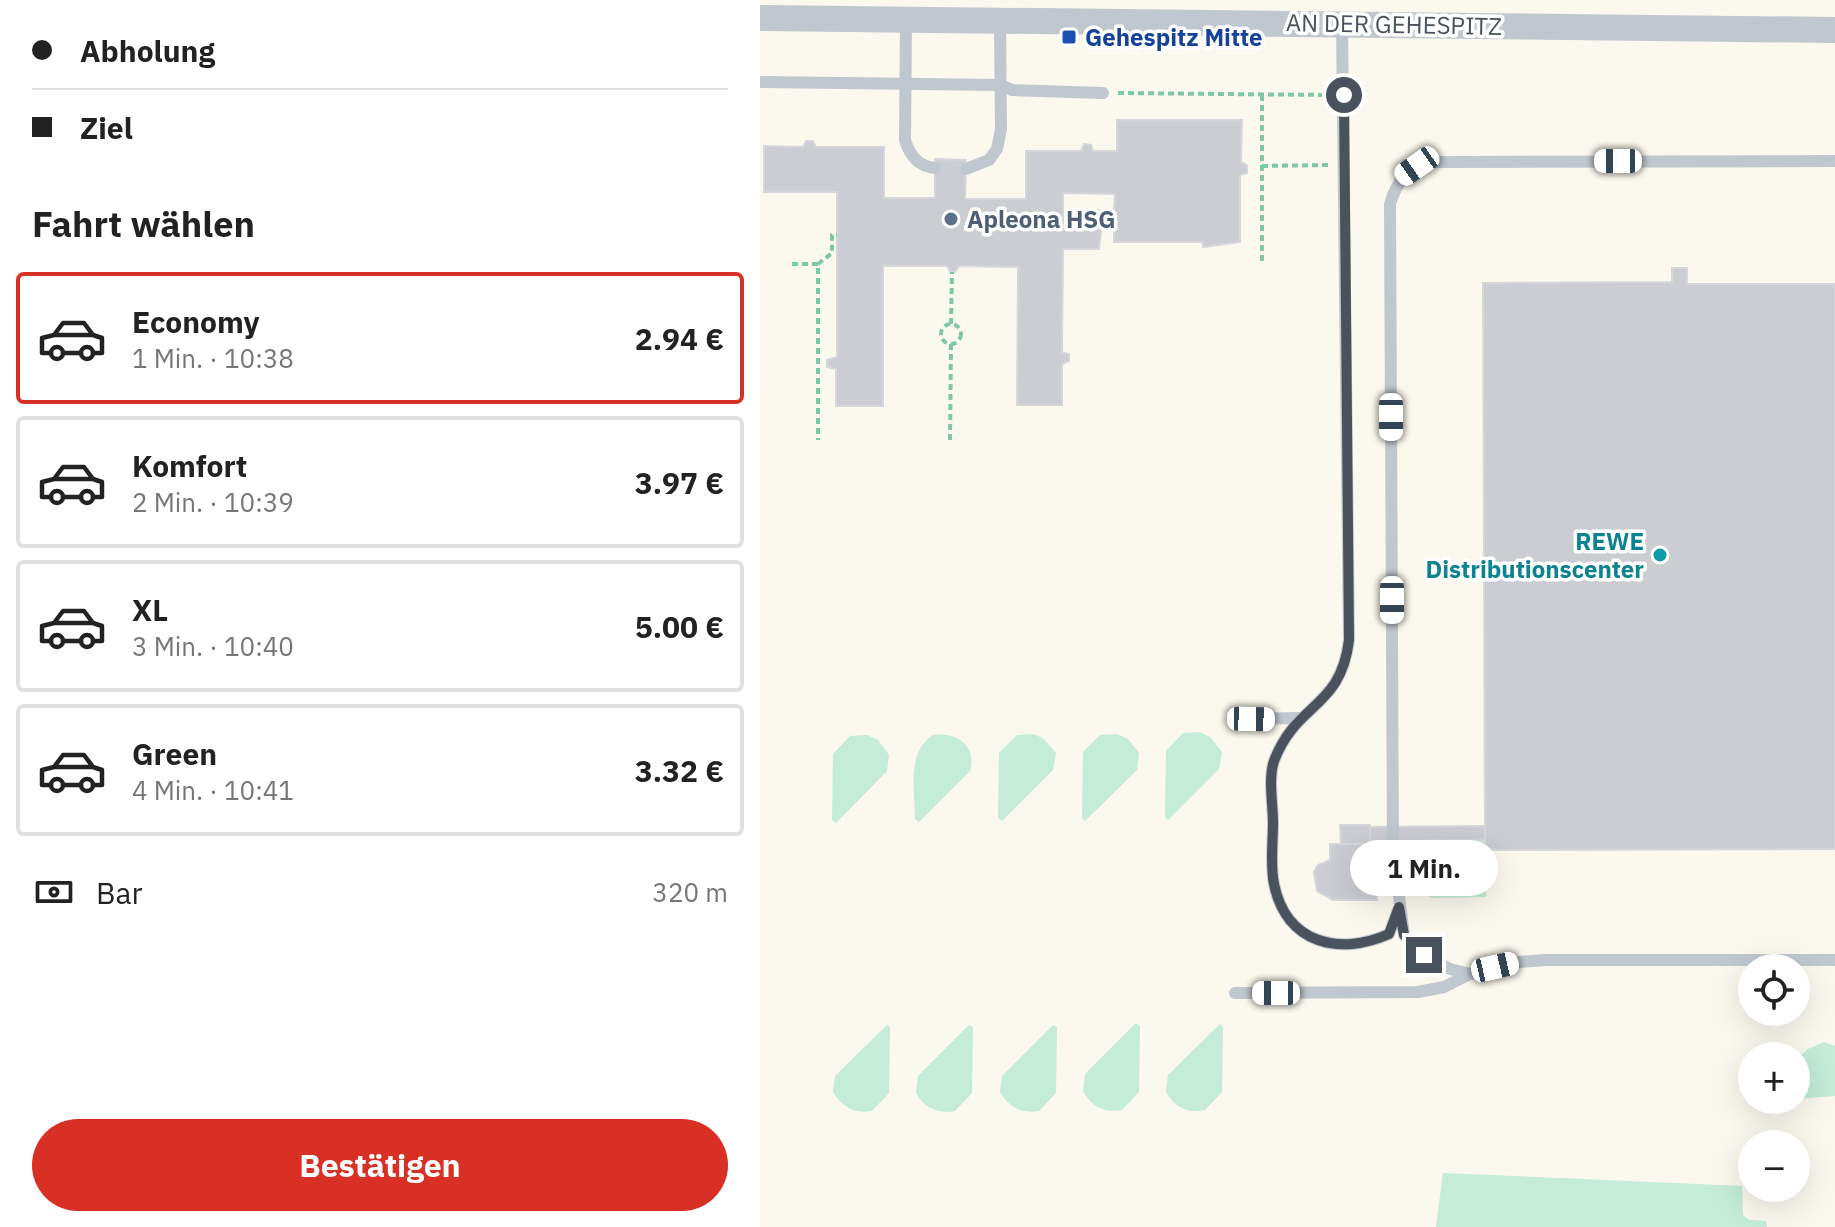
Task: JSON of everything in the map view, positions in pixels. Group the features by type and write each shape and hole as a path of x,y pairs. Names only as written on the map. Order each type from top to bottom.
{"street":[{"name":"AN DER GEHESPITZ","path":"760,18 1835,30"}],"lane":[{"path":"906,19 908,147 918,161 935,168"},
{"path":"966,169 989,160 997,149 1001,129 1000,20"},
{"path":"1342,24 1349,640 1345,668 1330,695 1299,718 1282,742 1272,766 1273,883 1293,925 1307,936 1327,944 1366,944 1389,934 1399,907"},
{"path":"760,82 1001,85 1012,90 1103,93"},
{"path":"1470,974 1450,969 1410,945 1404,935 1399,907 1392,809 1390,204 1394,189 1404,176 1432,162 1835,161"},
{"path":"1234,719 1299,718"},
{"path":"1235,993 1418,992 1444,987 1470,974 1519,962 1545,960 1835,960"}],"path":[{"path":"1103,93 1344,95"},
{"path":"1262,95 1262,261"},
{"path":"1262,166 1346,165"},
{"path":"792,264 818,264 832,253 832,235 837,235"},
{"path":"818,264 818,440"},
{"path":"951,324 957,326 961,335 958,342 951,344 943,341 941,334 951,324 952,272"},
{"path":"950,440 951,344"}],"shaded area":[{"path":"760,0 1835,0 1835,1227 1767,1227 1766,1221 1749,1220 1743,1214 1743,1202 1810,1202 1810,1130 1738,1130 1738,1186 1443,1173 1436,1227 760,1227"}],"green space":[{"path":"1200,732 1210,737 1222,752 1219,769 1168,820 1165,817 1166,751 1183,733"},
{"path":"1034,734 1044,739 1056,753 1053,770 1002,821 998,818 999,753 1017,735"},
{"path":"1117,734 1128,739 1139,753 1137,770 1085,821 1082,818 1083,752 1100,735"},
{"path":"867,735 878,740 889,755 887,771 836,823 832,820 833,754 850,736"},
{"path":"933,735 950,736 963,742 971,754 970,771 919,822 915,819 915,762 924,743"},
{"path":"1405,840 1485,840 1486,897 1433,898 1422,894 1409,870"},
{"path":"1136,1023 1140,1026 1139,1092 1122,1110 1099,1108 1083,1091 1085,1074"},
{"path":"1220,1024 1223,1027 1222,1092 1205,1110 1182,1108 1166,1092 1168,1075"},
{"path":"887,1025 890,1027 889,1093 872,1111 849,1108 833,1092 835,1076"},
{"path":"969,1025 973,1027 972,1093 955,1111 932,1109 916,1093 918,1076"},
{"path":"1053,1025 1057,1027 1056,1093 1039,1111 1016,1108 1000,1092 1002,1076"},
{"path":"1824,1042 1835,1046 1835,1096 1810,1098 1810,1048"},
{"path":"1443,1173 1738,1186 1738,1202 1743,1202 1743,1215 1749,1220 1766,1221 1767,1227 1436,1227"}],"building":[{"path":"1117,120 1242,120 1241,162 1247,165 1247,173 1240,175 1240,242 1203,247 1203,242 1114,242 1114,224 1102,224 1099,249 1063,249 1062,352 1069,354 1069,361 1062,364 1062,405 1017,405 1018,267 959,266 955,272 950,272 947,266 883,266 883,406 836,406 836,369 827,367 827,360 837,357 837,192 764,192 764,146 803,147 806,141 813,141 816,147 884,147 884,198 935,198 935,159 966,160 965,199 1026,199 1026,151 1081,151 1084,144 1091,145 1093,151 1117,151","holes":["1063,193 1115,194 1114,212 1088,209 1068,229 1063,229"]},
{"name":"REWE Distributionscenter","path":"1672,268 1687,268 1687,284 1835,284 1835,849 1485,850 1483,283 1672,282"},
{"path":"1340,825 1370,825 1370,844 1341,844"},
{"path":"1485,826 1485,840 1370,841 1370,827"},
{"path":"1330,844 1377,844 1377,900 1333,900 1317,891 1314,872 1318,865 1330,860"}],"place":[{"name":"Gehespitz Mitte","path":"1069,37"},
{"name":"Apleona HSG","path":"951,219"},
{"name":"REWE Distributionscenter","path":"1660,555"}],"route":[{"path":"1344,95 1349,640 1345,668 1330,695 1299,718 1282,742 1272,766 1273,883 1293,925 1307,936 1327,944 1366,944 1389,934 1399,907 1404,935 1410,945 1424,955"}]}
